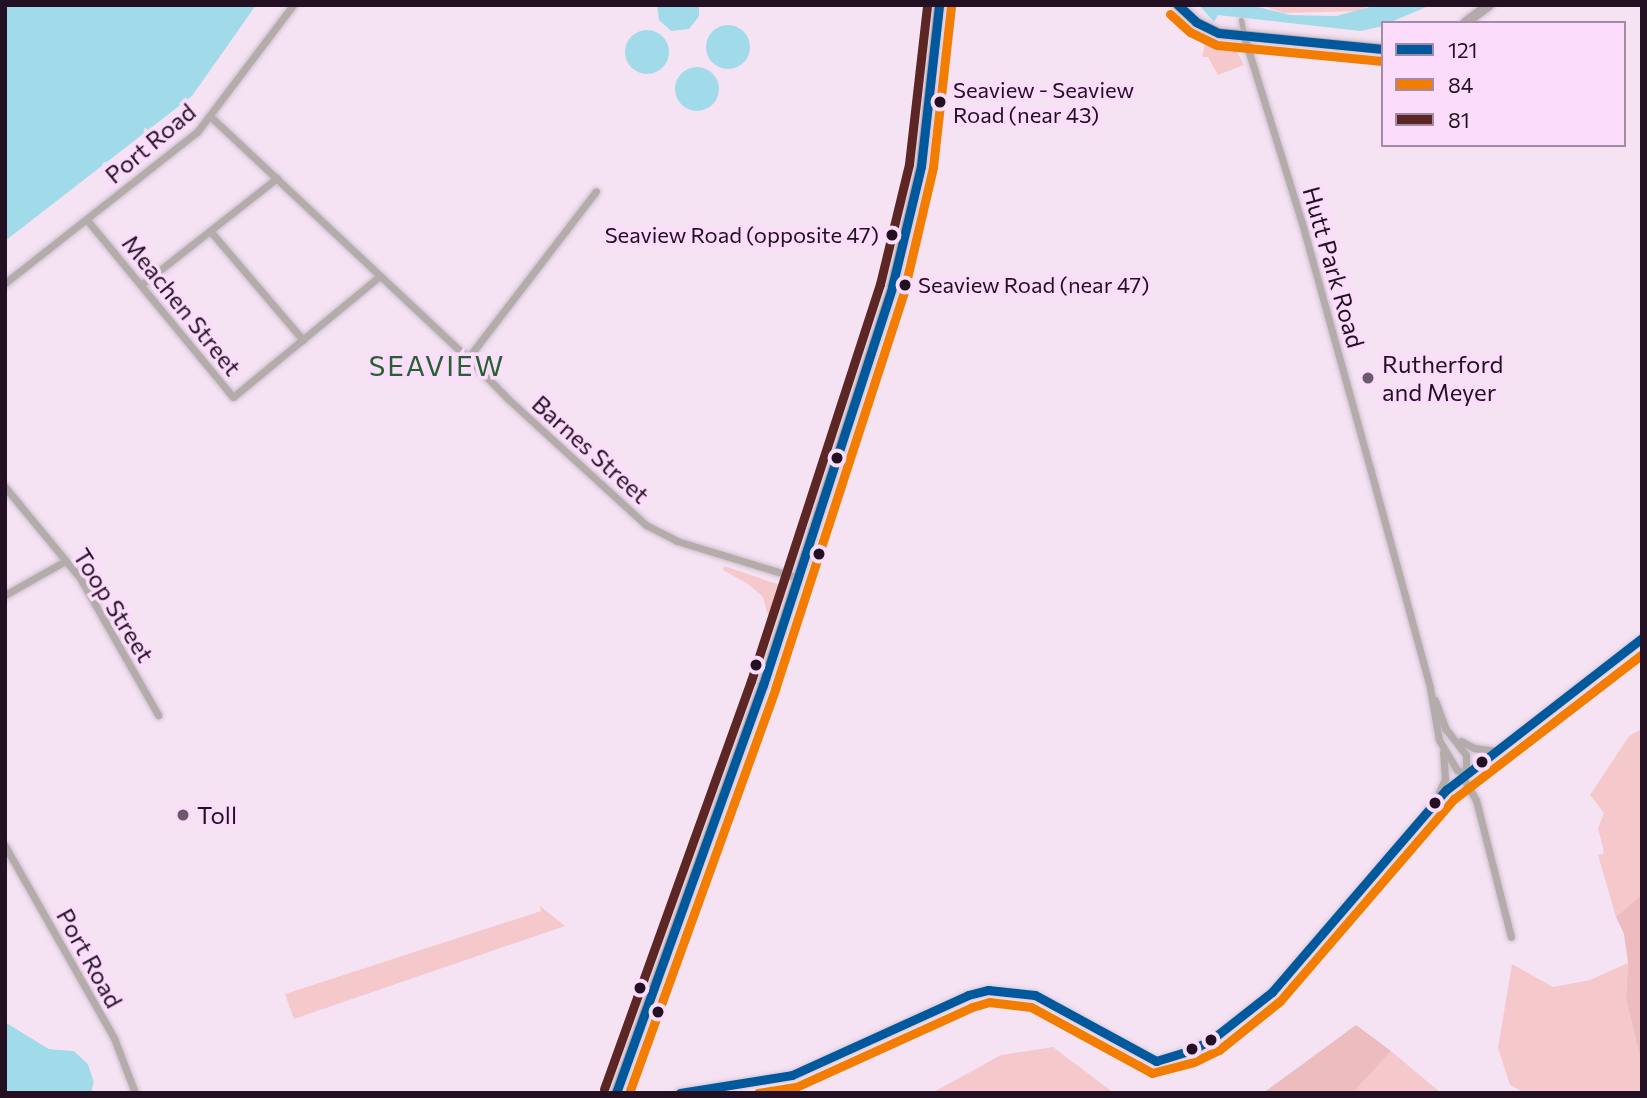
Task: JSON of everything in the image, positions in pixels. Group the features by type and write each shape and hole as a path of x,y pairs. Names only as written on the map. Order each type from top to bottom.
{"main road":[{"path":"616,1093 798,578 907,235 926,136 939,5"},
{"path":"1178,5 1205,27 1244,36 1381,49"},
{"path":"1468,21 1489,5"}],"street":[{"name":"Port Road","path":"5,284 188,140 211,117 293,5"},
{"name":"Hutt Park Road","path":"1241,20 1304,230 1430,688 1445,779 1435,802"},
{"name":"Barnes Street","path":"211,117 468,358 508,399 652,530 798,578"},
{"path":"141,285 276,178"},
{"path":"468,358 596,191"},
{"name":"Meachen Street","path":"87,220 233,397 380,276"},
{"path":"211,232 303,340"},
{"name":"Toop Street","path":"5,487 80,578 158,715"},
{"path":"5,595 65,561"},
{"path":"678,1093 792,1075 968,995 988,990 1035,995 1147,1058 1169,1059 1211,1040 1272,992 1435,802 1464,775 1642,638"},
{"name":"Hutt Park Road","path":"1430,688 1445,728 1466,755 1464,775 1457,770 1442,748"},
{"path":"1452,735 1474,748 1496,751"},
{"path":"1464,775 1476,800 1511,937"},
{"name":"Port Road","path":"5,846 114,1038 135,1093"}],"shaded area":[{"path":"1261,5 1371,5 1357,11 1283,13"},
{"path":"1206,40 1236,50 1244,65 1218,75 1208,57 1202,57"},
{"path":"724,566 780,585 783,590 773,618 767,613 763,597 748,584 723,570"},
{"path":"1642,729 1642,894 1616,917 1598,855 1604,853 1598,828 1604,813 1590,795 1629,736"},
{"path":"1642,894 1642,1066 1626,998 1628,963 1624,934 1616,917"},
{"path":"540,906 565,926 294,1019 285,994 541,911"},
{"path":"1628,963 1626,998 1642,1066 1642,1093 1525,1093 1510,1085 1498,1048 1512,964 1553,987 1590,980"},
{"path":"1356,1025 1391,1051 1353,1093 1263,1093"},
{"path":"1053,1047 1114,1093 932,1093 1001,1055"},
{"path":"1391,1051 1441,1093 1353,1093"}],"water":[{"path":"5,5 256,5 192,96 5,241"},
{"path":"657,5 699,5 699,16 689,29 671,31 659,20"},
{"path":"1199,5 1250,5 1290,15 1336,16 1377,5 1431,5 1393,21 1381,21 1379,27 1360,31 1218,15 1214,22"},
{"path":"728,25 743,32 750,47 743,62 728,69 713,62 706,47 713,32"},
{"path":"647,30 662,37 669,52 662,67 647,74 632,67 625,52 632,37"},
{"path":"697,67 712,74 719,89 712,104 697,111 682,104 675,89 682,74"},
{"path":"5,1022 49,1049 74,1051 88,1064 94,1082 91,1093 5,1093"}],"pier":[{"path":"5,1018 50,1045 77,1049 91,1062 97,1082 95,1093 91,1093 94,1082 88,1064 74,1051 49,1049 5,1022"}],"transit line":[{"name":"81","path":"604,1089 751,681 880,284 909,164 927,5"},
{"name":"121","path":"616,1093 763,685 892,287 921,166 939,5"},
{"name":"121","path":"1178,5 1196,22 1219,33 1381,49"},
{"name":"84","path":"629,1093 775,689 904,291 933,167 951,6"},
{"name":"84","path":"1170,14 1190,32 1217,45 1381,61"},
{"name":"121","path":"680,1093 792,1075 968,995 988,990 1035,995 1156,1061 1189,1051 1211,1040 1272,992 1446,790 1642,638"},
{"name":"84","path":"758,1093 796,1087 972,1007 989,1002 1031,1007 1152,1073 1194,1062 1219,1050 1280,1001 1454,799 1642,654"}],"place":[{"name":"Seaview - Seaview Road (near 43)","path":"940,102"},
{"name":"Seaview Road (opposite 47)","path":"892,235"},
{"name":"Seaview Road (near 47)","path":"905,285"},
{"name":"Rutherford and Meyer","path":"1368,378"},
{"name":"Toll","path":"183,815"}],"district":[{"name":"SEAVIEW","path":"437,365"}]}
